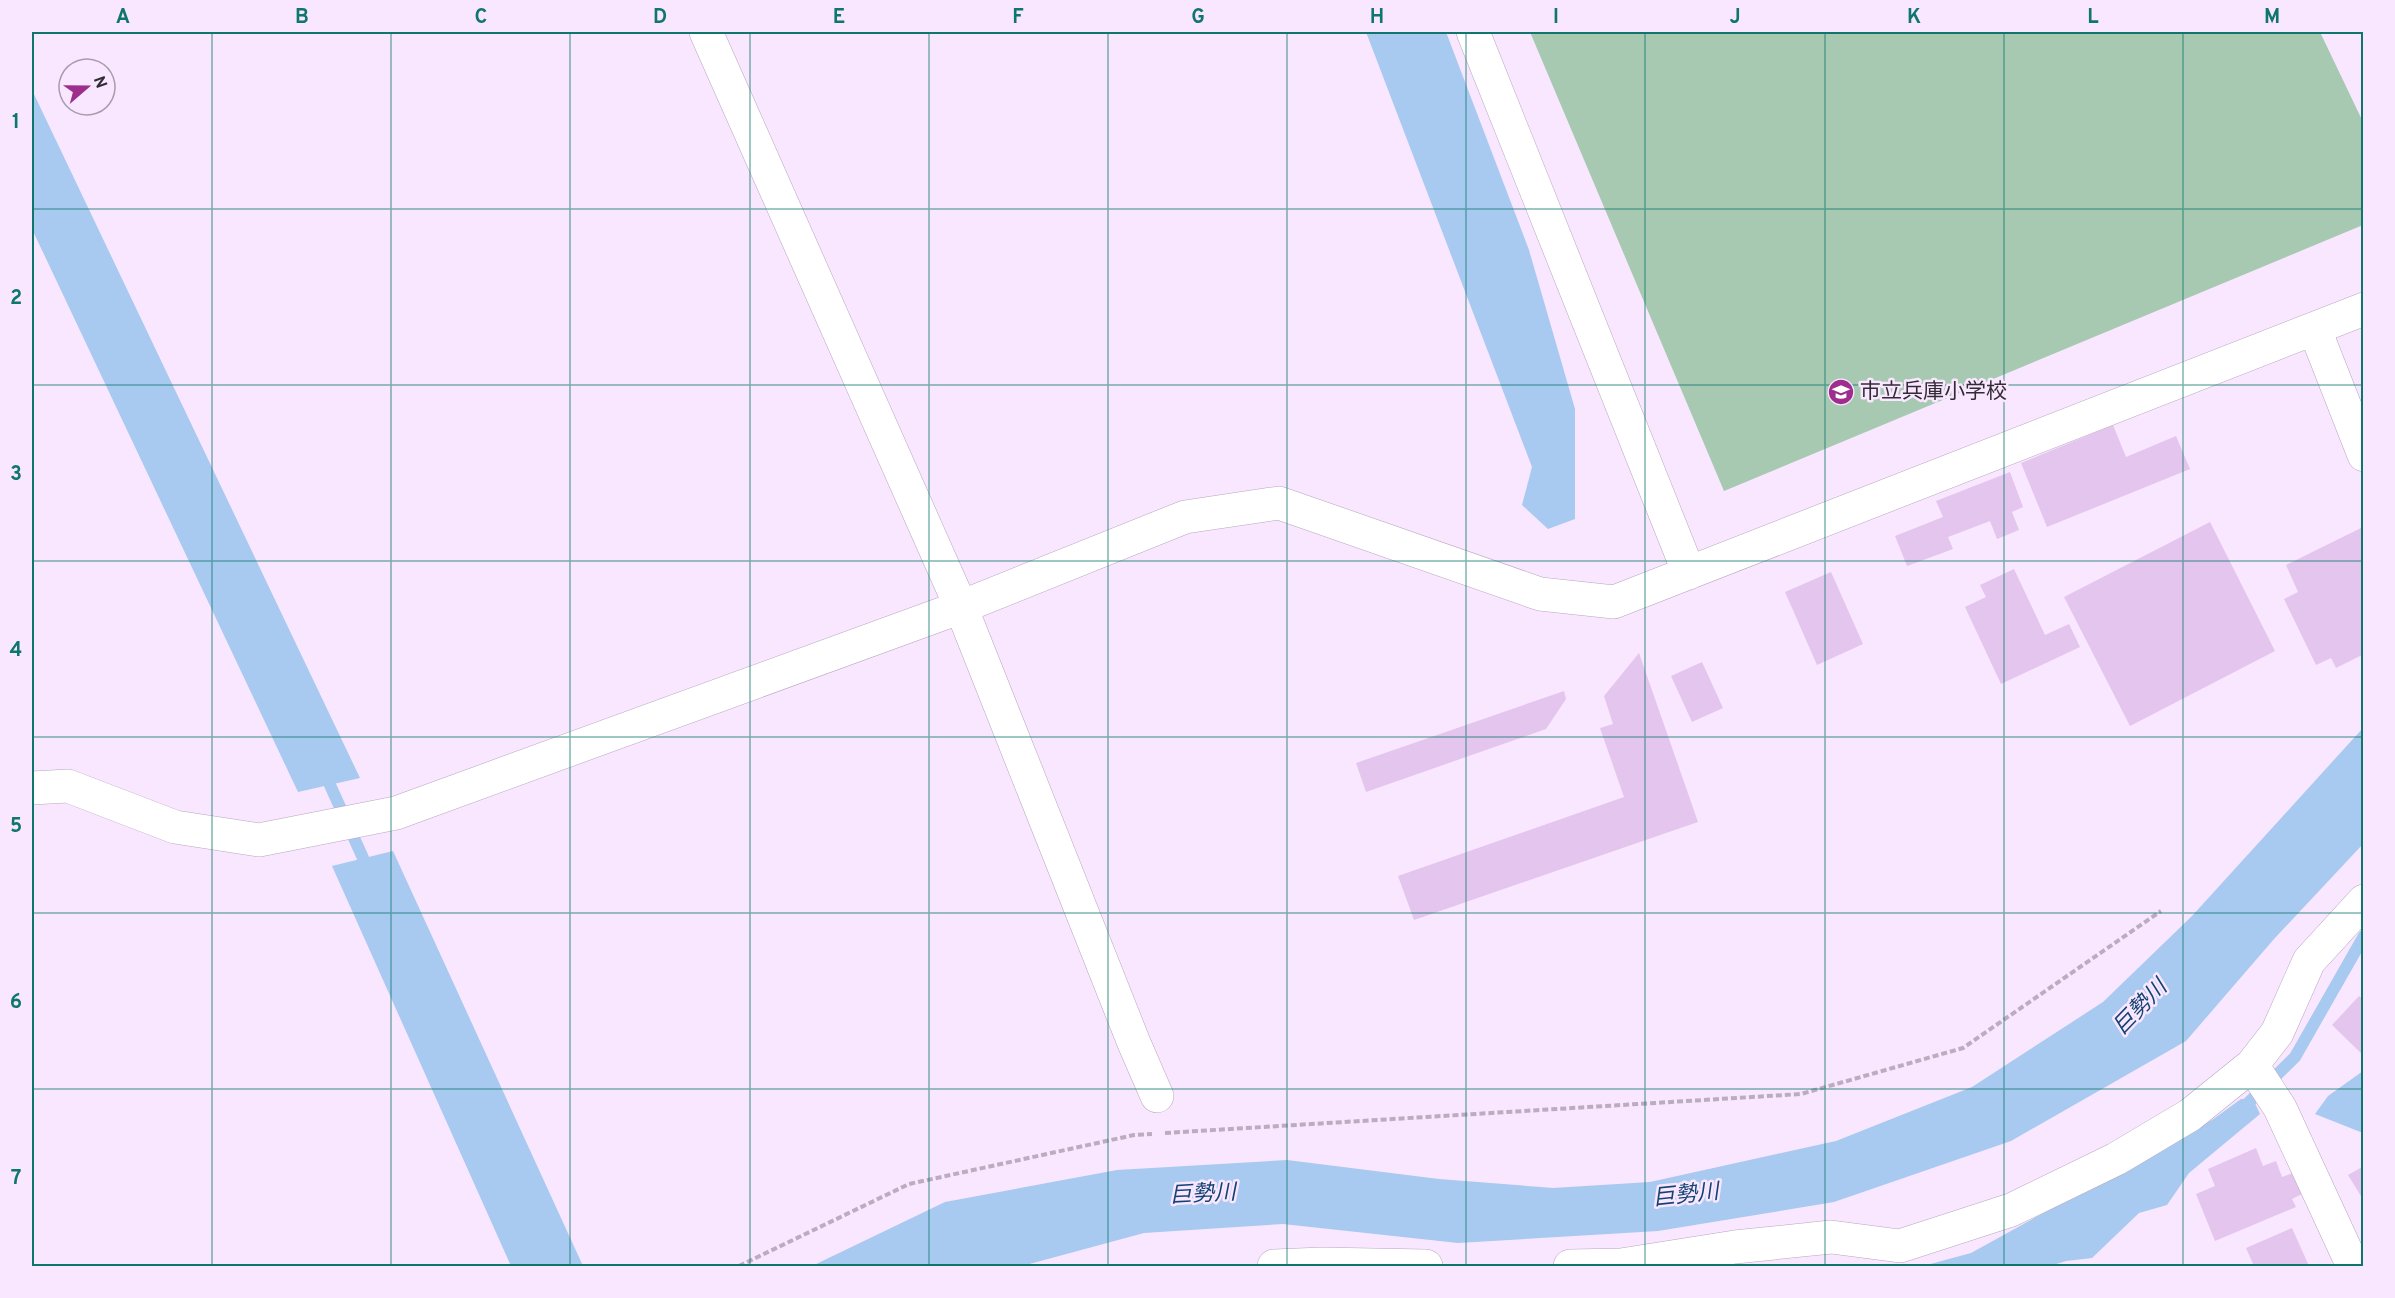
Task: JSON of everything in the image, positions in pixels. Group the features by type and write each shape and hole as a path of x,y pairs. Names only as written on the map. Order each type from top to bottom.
{"street":[{"path":"706,32 961,607 1134,1043 1157,1095"},
{"path":"1473,32 1689,573"},
{"path":"32,788 68,786 175,827 259,840 396,813 961,607 1185,517 1279,503 1540,594 1614,602 2364,309"},
{"path":"2315,330 2364,454"},
{"path":"1570,1266 1738,1257 1831,1237 1900,1246 2012,1210 2116,1159 2190,1115 2252,1065 2277,1033 2309,962 2364,901"},
{"path":"2252,1065 2280,1108 2353,1266"},
{"path":"1274,1266 1322,1264 1426,1266"}],"path":[{"path":"739,1266 909,1184 1134,1135 1801,1094 1963,1048 2161,911"}],"green space":[{"name":"市立兵庫小学校","path":"1530,32 2320,32 2363,122 2363,225 1724,491"}],"water":[{"path":"1366,32 1446,32 1529,250 1575,409 1575,519 1548,529 1522,505 1532,467"},
{"path":"32,90 360,778 298,792 32,229"},
{"name":"巨勢川","path":"2363,728 2363,844 2274,939 2186,1041 2011,1141 1834,1202 1658,1231 1458,1243 1283,1224 1144,1233 1022,1266 812,1266 945,1202 1117,1170 1287,1160 1439,1179 1553,1188 1650,1182 1836,1141 1972,1087 2103,1002 2192,916"},
{"path":"393,851 583,1266 511,1266 332,866"},
{"path":"2363,1071 2363,1133 2315,1114 2328,1096"},
{"path":"2241,1099 2253,1099 2260,1114 2189,1173 2167,1205 2139,1213 2092,1258 2066,1261 2050,1266 1923,1266 1971,1253 2212,1120"}],"building":[{"path":"2113,425 2126,457 2176,436 2190,469 2047,527 2021,463"},
{"path":"2010,472 2023,507 2012,512 2019,530 1997,539 1990,521 1948,537 1953,549 1907,566 1895,536 1943,517 1936,501"},
{"path":"2210,522 2275,651 2130,726 2064,597"},
{"path":"2361,528 2364,533 2364,654 2336,668 2331,658 2316,665 2284,599 2298,592 2286,565"},
{"path":"2014,569 2045,635 2069,624 2080,647 2001,684 1965,607 1986,597 1980,585"},
{"path":"1831,572 1863,644 1817,665 1785,592"},
{"path":"1639,653 1698,822 1414,920 1398,876 1624,797 1600,728 1613,724 1604,696"},
{"path":"1702,662 1723,708 1692,722 1671,676"},
{"path":"1564,691 1566,699 1546,729 1366,792 1356,763"},
{"path":"2359,996 2364,1000 2364,1056 2332,1025"},
{"path":"2256,1148 2263,1166 2276,1161 2282,1177 2293,1173 2302,1194 2292,1199 2296,1207 2215,1241 2196,1194 2215,1186 2208,1169"},
{"path":"2364,1166 2364,1201 2348,1175"},
{"path":"2292,1228 2309,1266 2254,1266 2246,1248"}],"waterway":[{"path":"330,785 363,858"},
{"path":"2241,1110 2295,1057 2364,936"}],"place":[{"name":"市立兵庫小学校","path":"1841,392"}]}
